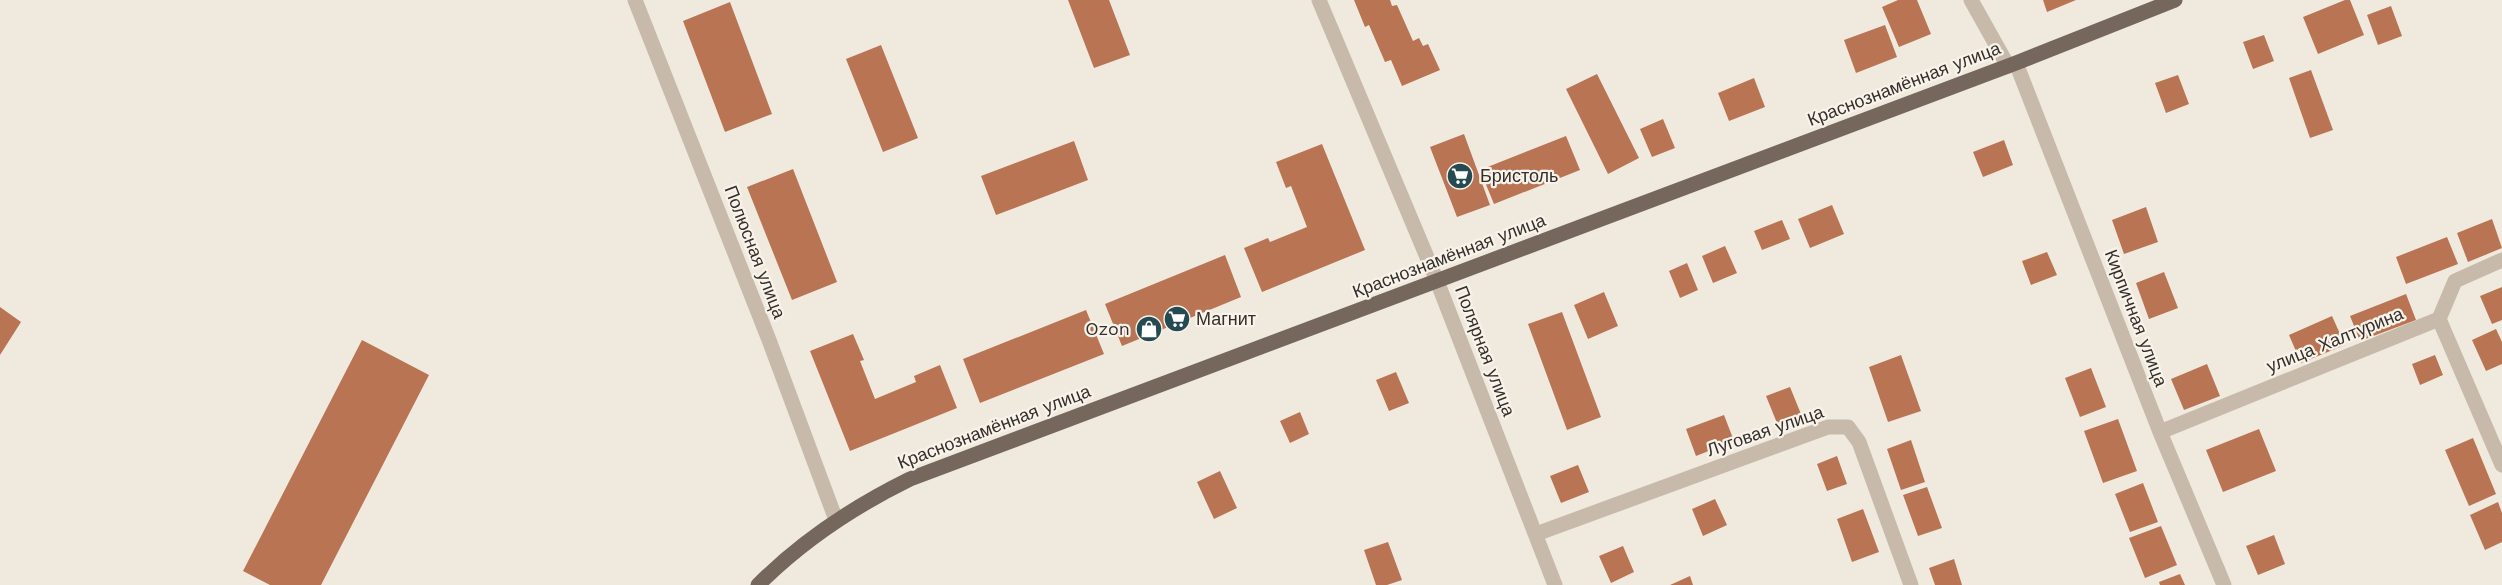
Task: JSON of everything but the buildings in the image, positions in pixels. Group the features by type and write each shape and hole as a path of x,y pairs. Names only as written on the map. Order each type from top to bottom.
{"main road":[{"name":"Краснознамённая улица","path":"758,585 808,540 836,520 910,479 2012,65 2175,0"}],"street":[{"name":"Полюсная улица","path":"635,0 769,340 836,520"},
{"name":"Полярная улица","path":"1319,0 1437,281 1555,585"},
{"name":"Кирпичная улица","path":"1971,0 2012,65 2224,585"},
{"path":"2502,260 2455,280 2439,319 2502,465"},
{"name":"улица Халтурина","path":"2160,432 2439,319"},
{"name":"Луговая улица","path":"1536,534 1828,427 1848,427 1858,442 1911,585"}],"place":[{"name":"Бристоль","path":"1460,176"},
{"name":"Магнит","path":"1177,319"},
{"name":"Ozon","path":"1149,329"}]}
